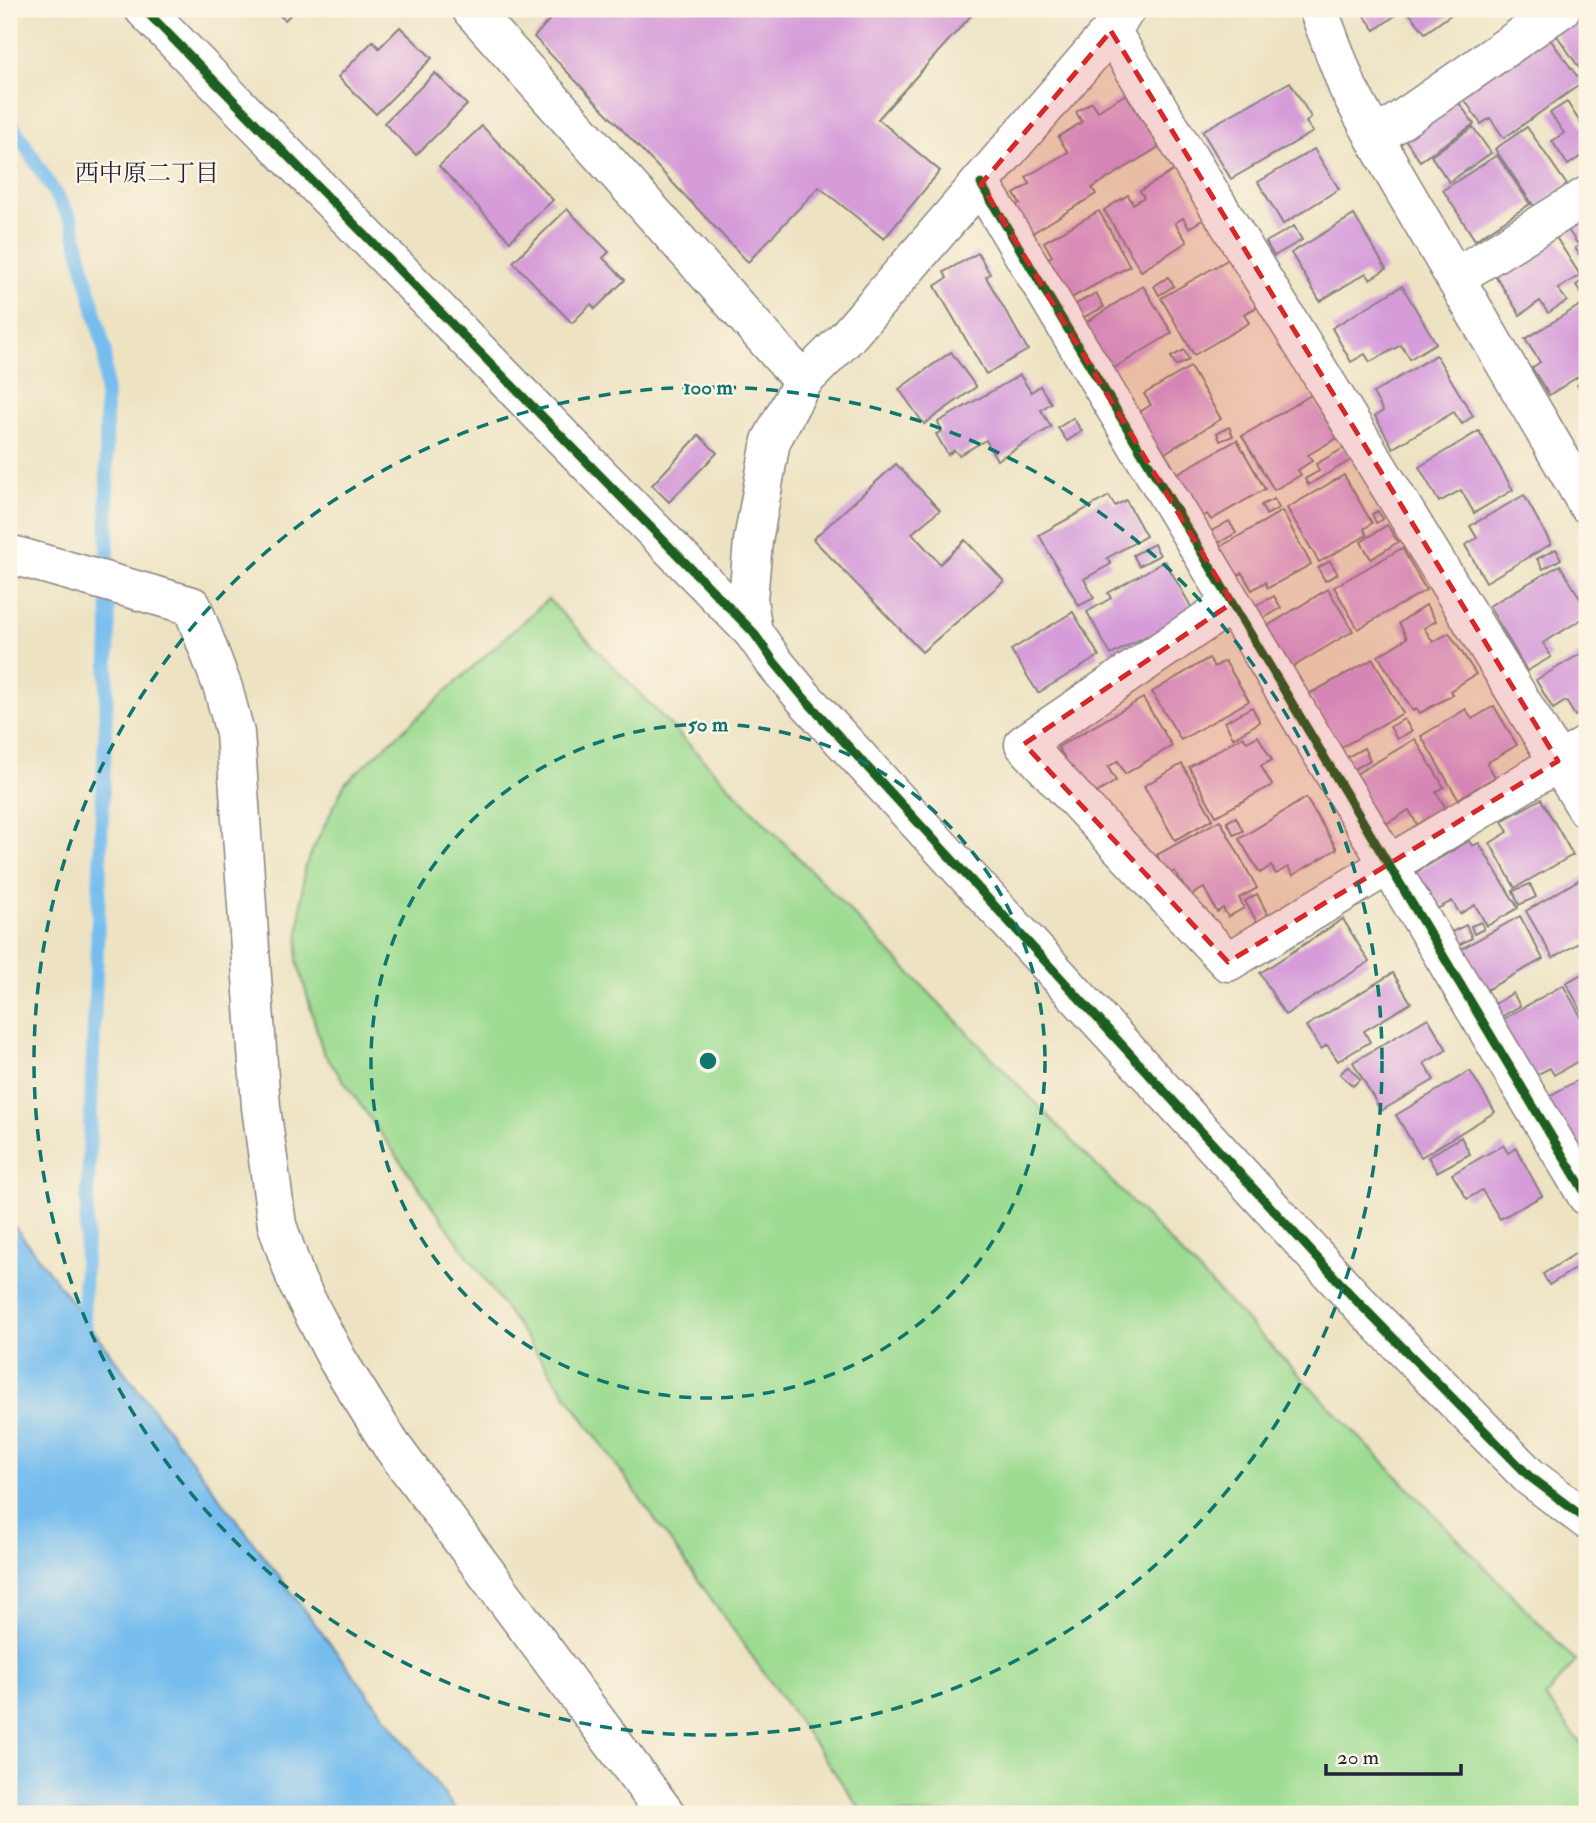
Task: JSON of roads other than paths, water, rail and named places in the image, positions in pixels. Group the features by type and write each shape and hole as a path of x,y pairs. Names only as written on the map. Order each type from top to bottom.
{"street":[{"path":"144,9 753,632 804,698 1353,1297 1530,1477 1587,1520"},
{"path":"471,9 803,381"},
{"path":"1318,9 1348,88 1375,138 1587,504"},
{"path":"1375,138 1561,9"},
{"path":"753,632 748,600 753,541 771,441 803,381 847,337 981,184 1119,20 1573,753 1587,808"},
{"path":"981,184 1587,1196"},
{"path":"1456,277 1587,196"},
{"path":"9,554 192,606 223,688 235,733 263,1120 277,1226 298,1282 337,1359 391,1445 666,1814"},
{"path":"1232,603 1024,744 1228,961 1573,753"}],"water":[{"path":"9,1219 459,1814 9,1814"}],"waterway":[{"path":"9,119 72,221 105,352 109,632 83,1315 86,1333"}],"district":[{"name":"西中原二丁目","path":"147,173"}]}
